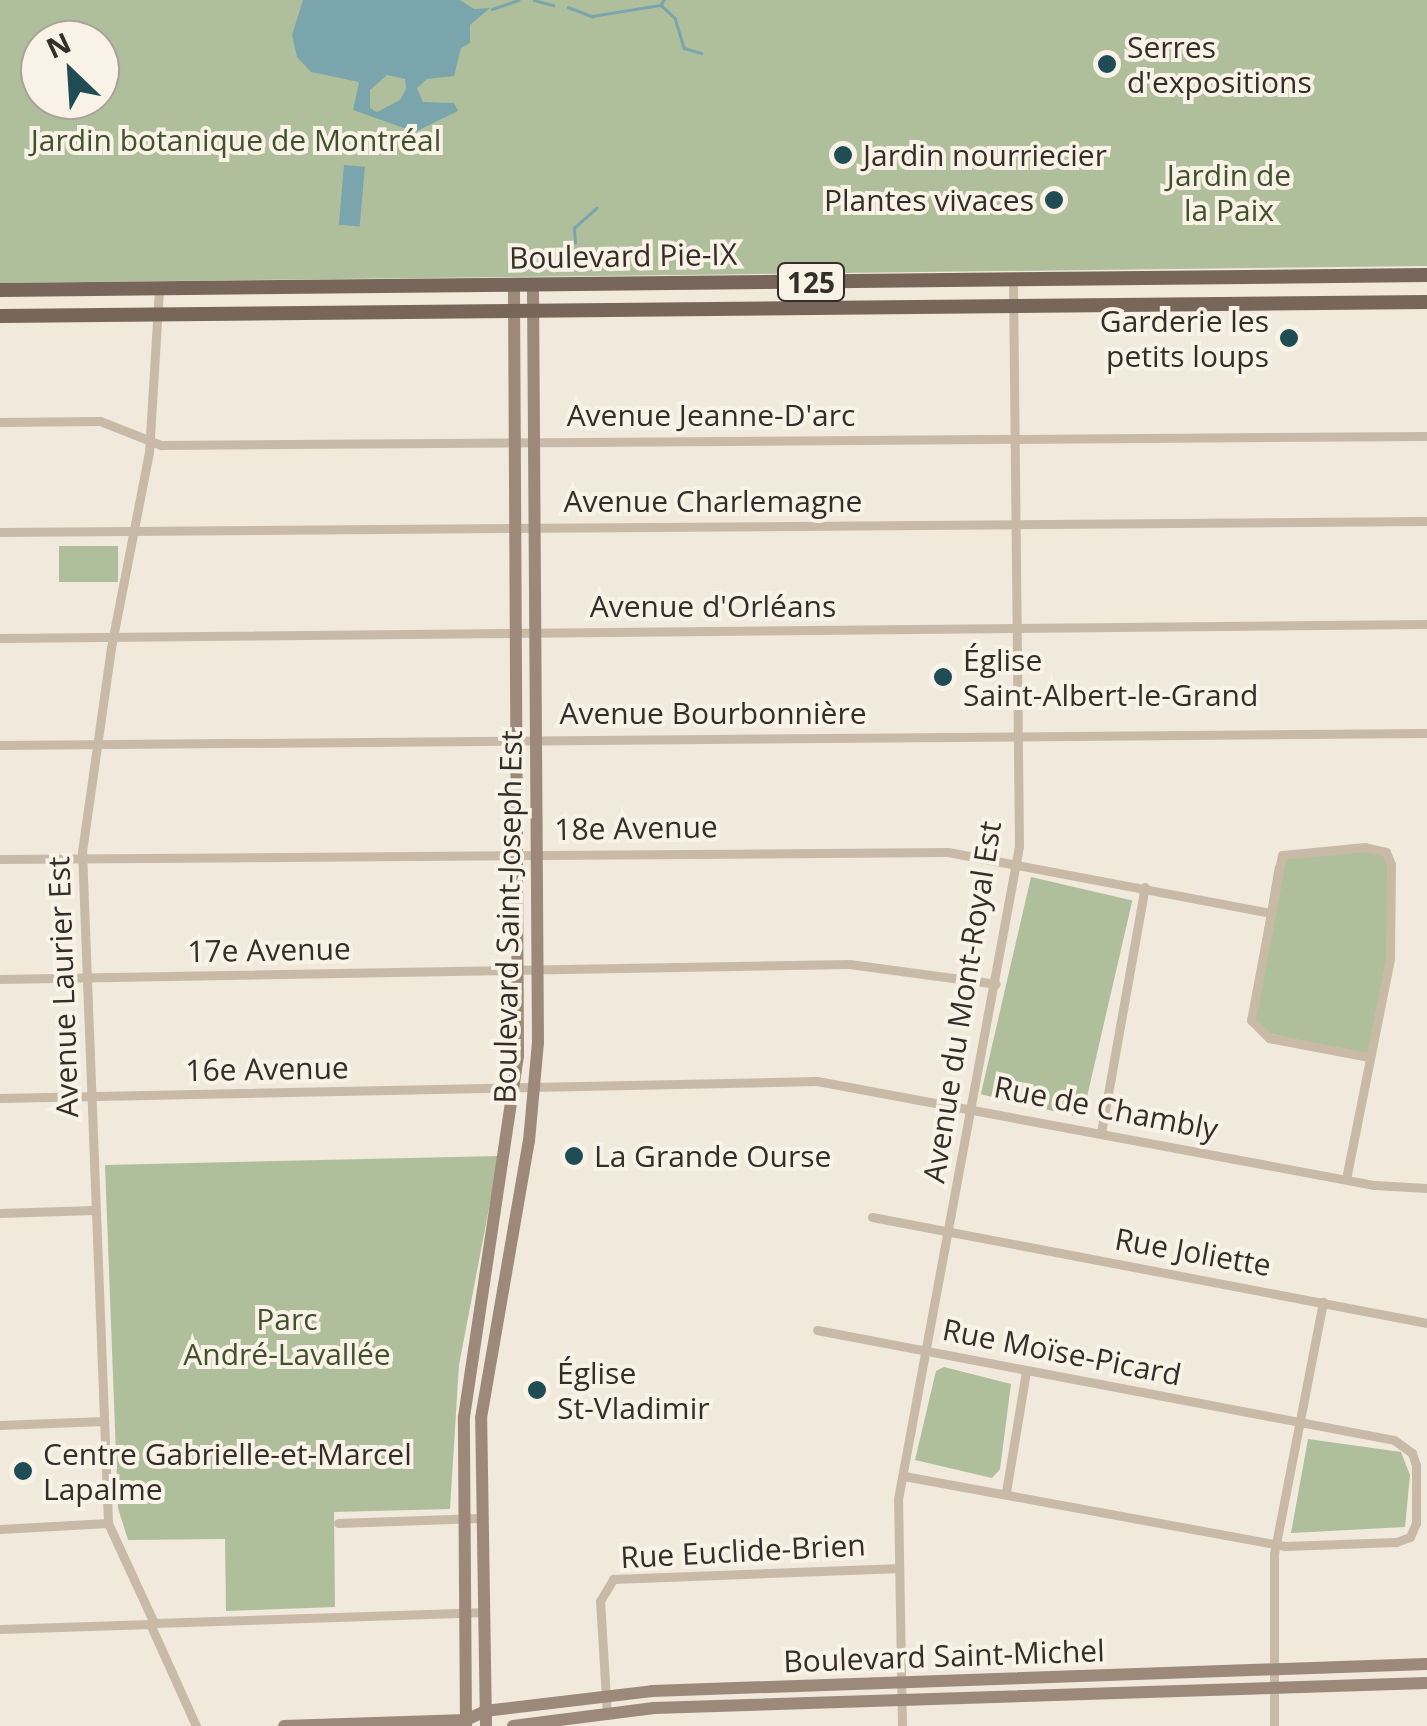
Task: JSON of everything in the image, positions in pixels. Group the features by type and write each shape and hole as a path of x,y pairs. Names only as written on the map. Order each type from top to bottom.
{"main road":[{"name":"Boulevard Pie-IX","path":"0,290 1427,275"},
{"name":"Boulevard Saint-Joseph Est","path":"483,1726 480,1418 535,1089 539,970 533,284"},
{"name":"Boulevard Saint-Joseph Est","path":"466,1723 462,1518 474,1331 516,1089 520,970 514,285"},
{"name":"Boulevard Pie-IX","path":"0,316 1427,302"},
{"name":"Boulevard Saint-Michel","path":"466,1723 485,1711 606,1698 1427,1664"},
{"name":"Boulevard Saint-Michel","path":"512,1726 607,1715 901,1701 1427,1684"},
{"name":"Boulevard Saint-Michel","path":"284,1726 483,1726"}],"street":[{"name":"Avenue du Mont-Royal Est","path":"902,1726 896,1568 902,1476 1016,861 1013,281"},
{"name":"Avenue Laurier Est","path":"159,289 150,444 138,530 113,636 82,858 108,1523 196,1726"},
{"name":"Avenue Jeanne-D'arc","path":"0,422 100,421 150,444 1427,436"},
{"name":"Avenue Charlemagne","path":"0,532 1427,521"},
{"name":"Avenue d'Orléans","path":"0,638 1427,624"},
{"name":"Avenue Bourbonnière","path":"0,745 1427,733"},
{"name":"18e Avenue","path":"0,859 866,850 1016,861 1268,912"},
{"path":"1346,1180 1394,926 1386,852 1282,854 1251,1008 1258,1031 1369,1057"},
{"path":"1101,1132 1145,887"},
{"name":"17e Avenue","path":"0,979 849,964 996,984"},
{"name":"Rue de Chambly","path":"535,1089 817,1082 1346,1180 1427,1188"},
{"name":"16e Avenue","path":"0,1098 535,1089"},
{"path":"0,1213 94,1210"},
{"name":"Rue Joliette","path":"872,1216 1427,1324"},
{"path":"1274,1726 1275,1545 1323,1302"},
{"name":"Rue Moïse-Picard","path":"816,1330 1402,1444 1416,1465 1416,1523 1410,1536 1396,1542 1275,1545 1006,1492 902,1476"},
{"path":"1006,1492 1026,1370"},
{"path":"0,1425 104,1421"},
{"path":"338,1523 480,1518"},
{"path":"0,1529 108,1523"},
{"name":"Rue Euclide-Brien","path":"607,1715 600,1601 613,1579 896,1568"},
{"path":"0,1629 480,1612"}],"green space":[{"name":"Jardin botanique de Montréal","path":"0,0 1427,0 1427,266 0,283"},
{"path":"59,546 118,546 118,582 59,582"},
{"path":"1295,850 1386,852 1394,926 1369,1057 1258,1031 1251,1008 1275,866"},
{"path":"1031,877 1132,900 1082,1118 981,1094"},
{"name":"Parc André-Lavallée","path":"499,1156 459,1365 450,1509 334,1512 335,1607 226,1611 225,1539 128,1540 118,1508 105,1165"},
{"path":"944,1367 1011,1384 1000,1469 992,1478 915,1460 936,1371"},
{"path":"1308,1439 1401,1452 1410,1475 1405,1527 1291,1533"}],"water":[{"path":"303,0 460,0 474,9 490,8 470,25 470,43 461,48 454,76 427,79 417,88 423,102 454,103 458,111 415,132 353,110 359,82 311,72 297,57 292,35","holes":["387,75 405,79 406,89 400,100 377,112 370,108 370,90"]},
{"path":"344,165 365,167 360,227 339,225"}],"waterway":[{"path":"492,9 518,0"},
{"path":"534,0 553,5"},
{"path":"664,0 661,5 675,18 684,48 701,53"},
{"path":"568,7 592,16 661,5"},
{"path":"575,243 574,228 596,208"}],"place":[{"name":"Serres d'expositions","path":"1107,64"},
{"name":"Jardin nourriecier","path":"843,155"},
{"name":"Plantes vivaces","path":"1054,200"},
{"name":"Garderie les petits loups","path":"1289,338"},
{"name":"Église Saint-Albert-le-Grand","path":"943,677"},
{"name":"La Grande Ourse","path":"574,1156"},
{"name":"Église St-Vladimir","path":"537,1390"},
{"name":"Centre Gabrielle-et-Marcel Lapalme","path":"23,1471"}],"park label":[{"name":"Jardin de la Paix","path":"1229,192"}]}
